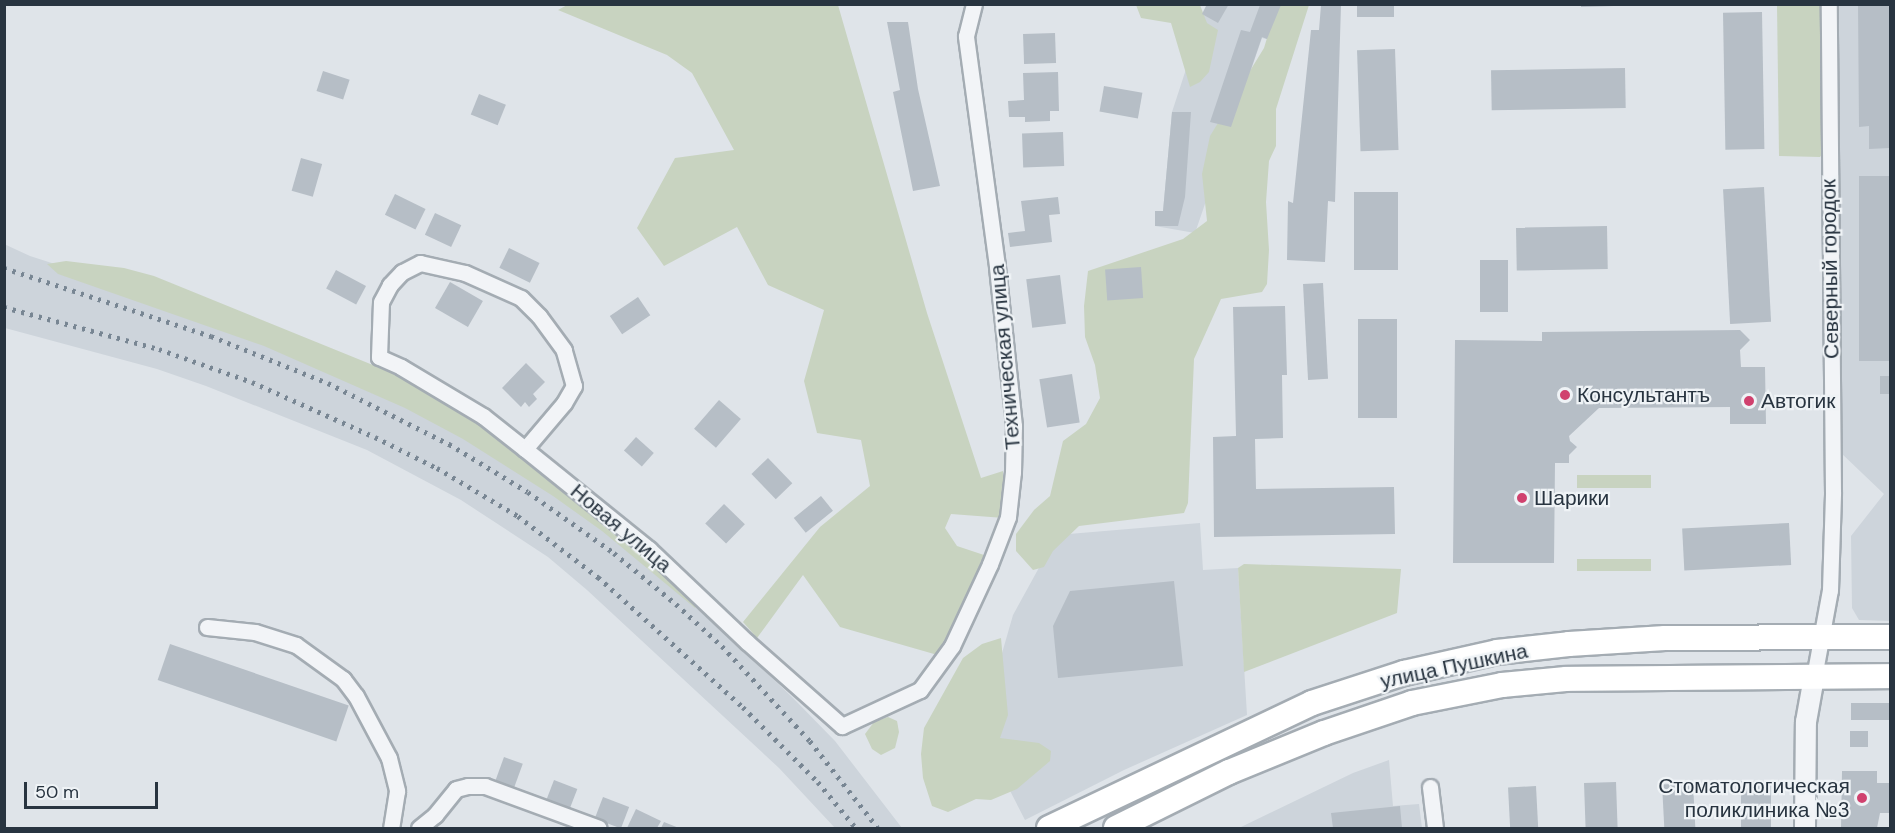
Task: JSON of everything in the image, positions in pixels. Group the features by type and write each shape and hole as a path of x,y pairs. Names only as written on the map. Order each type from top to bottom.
{"main road":[{"name":"улица Пушкина","path":"1049,828 1312,703 1404,673 1497,652 1569,644 1665,638 1890,637"},
{"name":"улица Пушкина","path":"1116,828 1229,772 1324,734 1412,703 1502,685 1566,679 1890,676"}],"street":[{"name":"Техническая улица","path":"842,726 920,690 952,646 990,564 1008,517 1013,472 1014,426 997,266 966,36 974,4"},
{"name":"Северный городок","path":"1814,677 1830,590 1833,492 1829,4"},
{"name":"Новая улица","path":"525,449 564,403 574,386 564,350 539,316 521,298 465,273 420,263 402,272 390,285 381,302 379,357 401,367 483,416 525,449 649,549 747,642 842,726"},
{"path":"207,627 255,632 296,645 343,679 356,696 389,758 397,791 391,828"},
{"path":"1805,828 1806,722 1814,677"},
{"path":"419,828 435,815 456,789 485,786 599,828"},
{"path":"1430,787 1435,828"}],"shaded area":[{"path":"1207,5 1281,5 1267,39 1262,38 1195,233 1155,226 1155,211 1163,211 1172,112"},
{"path":"1837,5 1890,5 1890,621 1859,620 1852,608 1851,536 1884,494 1840,452"},
{"path":"4,244 30,256 145,293 198,298 557,487 725,633 793,698 835,741 902,828 835,828 779,768 587,590 548,557 461,500 367,450 206,386 157,369 5,328"},
{"path":"1200,523 1203,570 1238,568 1247,715 1124,770 1025,820 984,740 994,681 1013,615 1057,535"},
{"path":"1389,760 1393,806 1419,804 1422,828 1239,828 1353,773"}],"green space":[{"path":"569,4 838,5 927,313 981,478 1003,471 1004,518 951,514 945,528 957,546 984,555 941,656 840,627 803,575 757,638 743,622 820,527 870,486 861,440 817,433 804,381 824,310 768,285 737,227 664,266 637,228 675,158 734,150 692,73 667,55 558,10"},
{"path":"1136,5 1200,5 1207,23 1218,30 1209,72 1200,82 1190,87 1171,23 1141,18"},
{"path":"1277,5 1309,5 1276,109 1276,146 1269,161 1266,202 1269,250 1267,284 1262,292 1221,299 1194,359 1188,503 1184,513 1079,526 1053,551 1044,567 1033,570 1016,551 1016,534 1034,510 1050,496 1063,441 1086,424 1100,398 1095,365 1085,337 1084,306 1088,271 1183,239 1207,221 1202,174 1210,136 1264,48"},
{"path":"1777,5 1824,5 1823,153 1820,157 1779,156"},
{"path":"66,261 124,268 154,276 395,374 451,406 520,454 617,529 698,604 695,608 602,531 553,496 463,439 405,408 264,346 58,274 47,264"},
{"path":"1577,475 1651,475 1651,488 1577,488"},
{"path":"1577,559 1651,559 1651,571 1577,571"},
{"path":"1244,564 1401,569 1397,613 1244,672 1238,568"},
{"path":"1001,638 1008,715 1000,738 1039,743 1051,751 1050,761 1017,789 991,800 976,799 948,812 932,806 923,778 921,754 924,728 963,658 982,644"},
{"path":"888,717 897,721 899,732 895,748 881,755 872,749 865,734 874,722"}],"building":[{"path":"1207,4 1229,4 1218,23 1202,14"},
{"path":"1357,4 1394,4 1394,17 1357,17"},
{"path":"1581,4 1614,4 1614,6 1581,7"},
{"path":"1858,4 1890,4 1890,148 1869,149 1869,126 1859,127"},
{"path":"1260,5 1281,5 1267,39 1262,37 1231,127 1210,122 1241,30 1250,32"},
{"path":"1321,5 1341,5 1335,202 1328,201 1325,262 1287,260 1288,201 1293,203 1311,30 1319,30"},
{"path":"1762,12 1764,149 1725,150 1723,13"},
{"path":"887,22 908,22 918,89 940,186 913,191 893,92 900,90"},
{"path":"1055,33 1056,63 1024,64 1023,34"},
{"path":"1395,49 1399,150 1361,151 1357,50"},
{"path":"1625,68 1626,108 1492,110 1491,70"},
{"path":"323,71 350,80 343,100 317,91"},
{"path":"1058,72 1059,111 1050,111 1050,121 1025,122 1025,117 1009,117 1008,101 1024,100 1023,73"},
{"path":"1104,86 1142,93 1138,118 1099,112"},
{"path":"479,94 506,105 498,125 471,114"},
{"path":"1172,112 1191,112 1185,197 1178,226 1155,226 1155,211 1163,211"},
{"path":"1063,132 1064,166 1023,167 1022,133"},
{"path":"301,158 322,164 313,197 292,191"},
{"path":"1859,176 1890,176 1890,361 1859,361"},
{"path":"1764,187 1771,322 1730,324 1723,189"},
{"path":"1354,192 1398,192 1398,270 1354,270"},
{"path":"395,194 426,209 415,230 385,215"},
{"path":"1058,197 1060,214 1049,215 1052,242 1010,247 1008,233 1025,231 1021,201"},
{"path":"435,213 461,225 451,247 425,235"},
{"path":"1607,226 1608,269 1517,271 1516,228"},
{"path":"509,248 540,263 530,283 499,268"},
{"path":"1480,260 1508,260 1508,312 1480,312"},
{"path":"1141,267 1143,298 1107,300 1105,270"},
{"path":"336,270 366,286 356,305 326,289"},
{"path":"1060,275 1066,324 1032,328 1026,279"},
{"path":"450,282 483,301 468,327 435,308"},
{"path":"1323,283 1328,379 1308,380 1303,284"},
{"path":"638,297 650,315 622,334 610,316"},
{"path":"1285,306 1287,375 1282,375 1283,438 1255,439 1256,489 1394,487 1395,534 1214,537 1213,437 1236,436 1233,307"},
{"path":"1358,319 1397,319 1397,418 1358,418"},
{"name":"Шарики","path":"1740,330 1750,340 1740,350 1741,367 1765,367 1766,424 1730,424 1730,407 1599,408 1569,436 1570,441 1577,447 1569,455 1569,463 1555,463 1554,563 1453,563 1455,340 1542,341 1542,332"},
{"path":"526,363 545,382 533,394 537,399 529,407 525,402 521,407 502,388"},
{"path":"1072,374 1080,422 1047,428 1039,379"},
{"path":"1880,376 1890,376 1890,394 1880,394"},
{"path":"719,400 741,419 716,448 694,429"},
{"path":"636,437 654,453 642,466 624,450"},
{"path":"768,458 792,483 776,499 751,474"},
{"path":"821,496 833,511 806,533 794,518"},
{"path":"724,504 745,524 726,544 705,523"},
{"path":"1789,523 1791,565 1684,571 1682,529"},
{"path":"1174,581 1183,666 1058,678 1053,626 1070,591"},
{"path":"170,644 349,706 336,741 158,680"},
{"path":"1851,703 1890,703 1890,720 1851,720"},
{"path":"1850,731 1868,731 1868,747 1850,747"},
{"path":"504,757 523,764 514,787 495,780"},
{"name":"Стоматологическая поликлиника №3","path":"1842,771 1877,771 1877,783 1890,783 1890,813 1880,813 1877,828 1841,828"},
{"path":"554,780 577,789 569,811 545,802"},
{"path":"1741,781 1771,781 1771,828 1741,828"},
{"path":"1616,782 1618,828 1586,828 1584,783"},
{"path":"1693,783 1695,828 1664,828 1662,785"},
{"path":"1536,786 1538,828 1510,828 1508,787"},
{"path":"603,797 629,807 621,828 595,818"},
{"path":"1400,806 1402,828 1333,828 1331,813"},
{"path":"636,809 661,821 657,828 627,828"},
{"path":"664,822 679,828 661,828"}],"railway":[{"path":"4,268 211,336 328,383 449,444 528,492 614,553 676,604 722,646 810,741 878,828"},
{"path":"4,307 159,349 252,382 375,437 437,468 518,516 598,577 743,707 818,782 856,828"}],"place":[{"name":"Консультантъ","path":"1565,395"},
{"name":"Автогик","path":"1749,401"},
{"name":"Шарики","path":"1522,498"},
{"name":"Стоматологическая поликлиника №3","path":"1862,798"}]}
